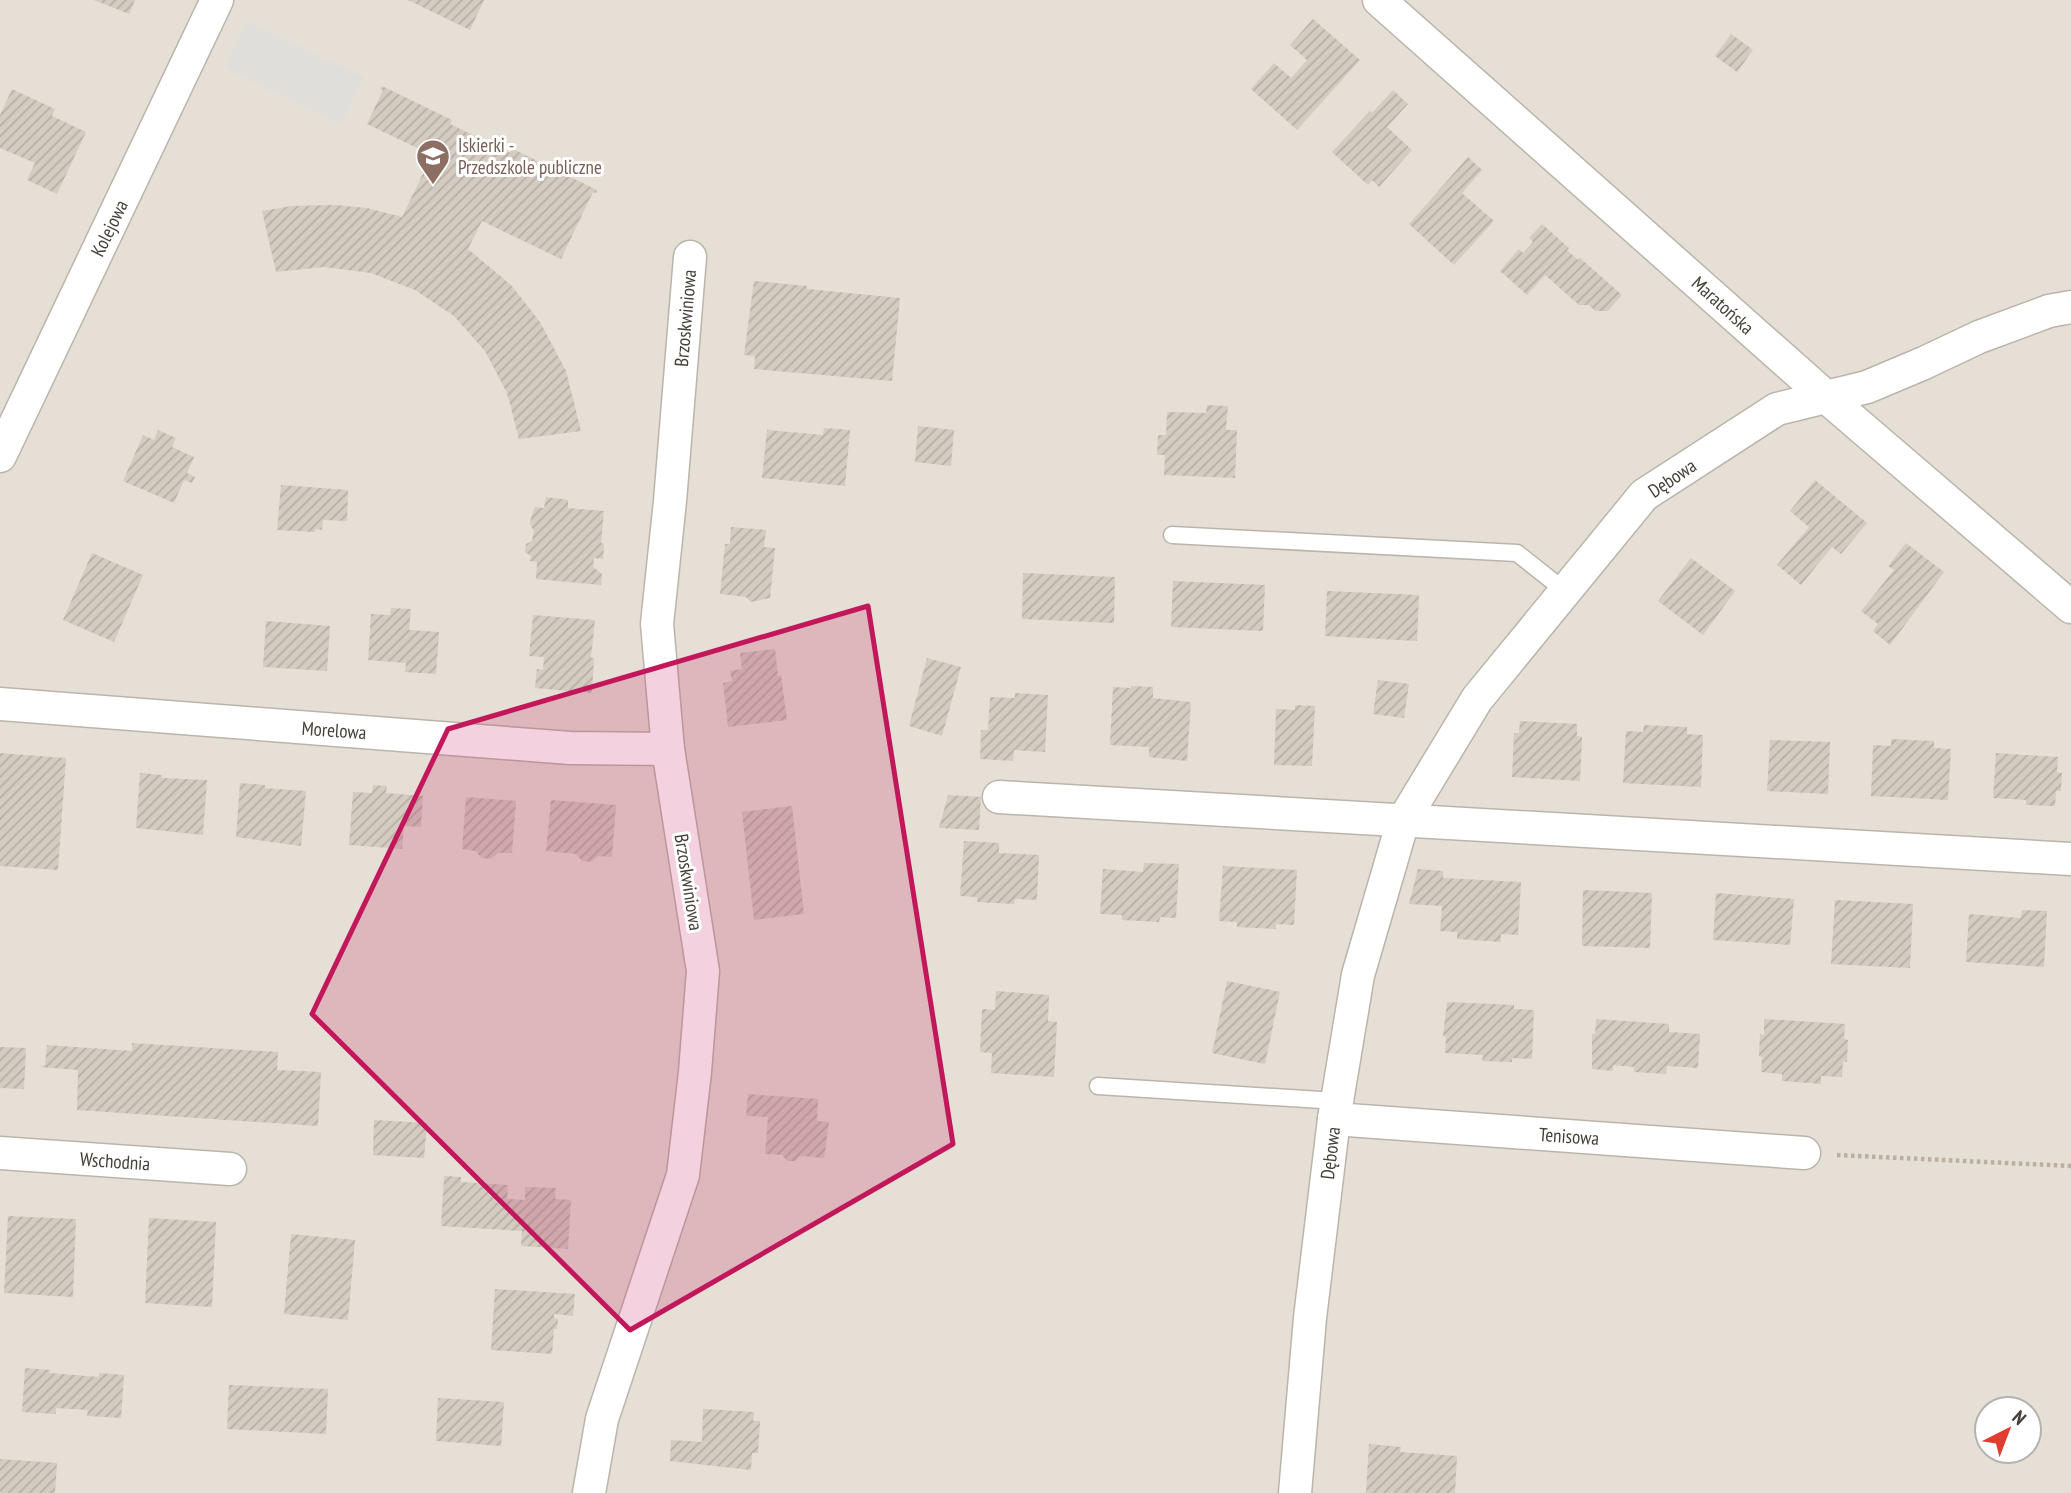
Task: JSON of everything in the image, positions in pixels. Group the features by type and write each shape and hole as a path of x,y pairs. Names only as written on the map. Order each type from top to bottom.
{"street":[{"name":"Kolejowa","path":"0,456 217,0"},
{"name":"Maratońska","path":"1379,0 1825,396 2071,607"},
{"name":"Brzoskwiniowa","path":"589,1493 602,1419 683,1175 695,1072 703,971 668,749 657,624 690,257"},
{"name":"Dębowa","path":"1295,1493 1310,1318 1335,1110 1358,975 1403,821 1477,699 1644,495 1777,409 1867,387 1979,337 2049,311 2071,306"},
{"name":"Morelowa","path":"0,704 570,748 668,749"},
{"path":"999,797 2071,859"},
{"name":"Tenisowa","path":"1335,1110 1804,1153"},
{"name":"Wschodnia","path":"0,1153 230,1169"}],"lane":[{"path":"1172,535 1517,553 1565,592"},
{"path":"1098,1086 1335,1110"}],"path":[{"path":"1804,1153 2071,1166"}],"highlighted area":[{"path":"868,606 953,1144 630,1330 312,1014 448,729"}],"shaded area":[{"path":"0,0 2071,0 2071,1493 0,1493"},
{"path":"247,22 364,77 341,124 224,68"}],"building":[{"path":"94,0 135,0 129,14"},
{"path":"408,0 484,0 470,30"},
{"path":"1313,19 1360,60 1297,130 1251,89 1274,63 1291,78 1307,60 1290,45"},
{"path":"1731,34 1753,50 1737,72 1715,56"},
{"path":"382,86 452,120 450,124 510,153 513,149 597,190 596,193 593,192 561,259 482,221 468,249 511,285 540,322 566,371 581,431 519,439 507,393 485,351 454,316 415,290 371,273 324,267 276,272 262,211 292,206 335,205 367,208 402,217 432,155 367,124 383,90 380,89"},
{"path":"12,89 55,109 52,116 86,132 57,194 27,180 35,163 0,148 0,115"},
{"path":"1393,90 1408,104 1387,127 1412,150 1379,187 1372,180 1368,185 1332,152"},
{"path":"1468,157 1482,170 1462,193 1494,221 1454,265 1409,224"},
{"path":"1542,224 1569,248 1567,250 1578,260 1580,258 1622,295 1608,311 1595,311 1589,305 1579,305 1545,275 1527,295 1500,271 1519,249 1523,253 1533,242 1529,238"},
{"path":"754,281 900,298 892,381 754,369 755,356 744,355"},
{"path":"1207,405 1228,406 1226,430 1237,430 1235,478 1164,475 1165,455 1157,455 1158,435 1166,435 1167,412 1206,413"},
{"path":"918,426 954,430 951,466 915,462"},
{"path":"824,428 850,430 845,486 762,478 767,430 823,435"},
{"path":"158,430 176,438 172,447 194,457 187,473 195,477 192,483 184,480 174,503 123,481 143,435 154,440"},
{"path":"1815,480 1867,523 1841,554 1832,547 1801,585 1777,565 1809,527 1790,511"},
{"path":"281,485 348,490 347,521 323,520 322,530 315,529 315,532 277,530"},
{"path":"546,497 568,500 568,508 604,511 601,543 604,544 603,559 594,558 593,567 602,574 601,585 536,579 537,562 530,561 531,556 525,552 526,544 532,541 534,531 530,524 535,507 544,508"},
{"path":"731,527 766,530 764,547 775,548 770,598 751,602 746,597 720,594 725,544 730,544"},
{"path":"1906,543 1944,572 1890,645 1873,631 1878,624 1861,611 1894,570 1888,566"},
{"path":"92,553 143,575 114,642 63,620"},
{"path":"1691,558 1735,591 1703,635 1658,601"},
{"path":"1023,573 1115,577 1114,623 1022,619"},
{"path":"1173,581 1265,585 1263,631 1171,627"},
{"path":"1327,591 1419,595 1417,641 1325,636"},
{"path":"391,608 411,609 409,630 439,632 436,674 405,672 406,663 368,660 371,614 390,615"},
{"path":"533,615 595,620 591,658 594,658 592,693 535,688 537,669 543,670 544,657 529,656"},
{"path":"266,621 330,626 327,671 263,667"},
{"path":"775,649 787,720 728,727 723,683 732,681 730,671 742,669 740,653"},
{"path":"927,658 961,667 942,736 909,726"},
{"path":"1378,680 1409,684 1404,718 1373,714"},
{"path":"1113,687 1153,687 1153,698 1191,702 1187,761 1149,757 1149,747 1110,745"},
{"path":"1015,693 1048,695 1045,752 1014,750 1013,761 980,759 981,730 988,730 990,697 1015,698"},
{"path":"1295,705 1315,706 1312,766 1274,765 1276,709 1295,710"},
{"path":"1520,721 1577,724 1577,736 1582,737 1580,781 1512,777 1514,733 1519,733"},
{"path":"1644,725 1687,727 1687,734 1703,735 1701,787 1623,783 1626,731 1643,732"},
{"path":"1891,739 1934,741 1934,748 1951,749 1948,800 1871,796 1873,745 1891,746"},
{"path":"1770,740 1830,742 1828,794 1767,791"},
{"path":"0,753 66,758 58,870 0,866"},
{"path":"1996,753 2058,757 2057,772 2062,773 2061,791 2056,791 2055,806 2026,805 2026,800 1993,798"},
{"path":"140,773 162,775 162,778 207,780 203,835 136,828"},
{"path":"240,783 306,791 301,846 236,837"},
{"path":"373,785 387,786 386,793 423,796 421,827 404,826 402,849 349,845 353,792 372,793"},
{"path":"948,795 981,797 979,830 939,828"},
{"path":"466,797 516,801 512,853 498,853 491,859 482,858 475,851 462,849"},
{"path":"551,800 616,805 612,857 598,856 591,862 582,861 576,854 546,851"},
{"path":"792,806 804,914 754,920 742,812"},
{"path":"964,841 999,843 999,853 1039,855 1037,900 1015,899 1014,904 977,902 977,897 960,896"},
{"path":"1144,863 1179,864 1176,918 1160,917 1159,922 1122,920 1122,915 1100,914 1103,869 1143,872"},
{"path":"1223,866 1297,870 1294,925 1276,924 1276,929 1237,927 1237,922 1219,921"},
{"path":"1418,869 1443,871 1443,878 1521,882 1518,935 1501,934 1501,942 1457,939 1457,932 1440,931 1442,906 1409,904"},
{"path":"1583,890 1652,893 1650,948 1582,946"},
{"path":"1716,893 1794,899 1790,945 1713,940"},
{"path":"1835,900 1913,904 1910,968 1831,964"},
{"path":"2022,910 2047,911 2044,967 1966,962 1969,914 2021,918"},
{"path":"1227,981 1280,992 1265,1064 1212,1053"},
{"path":"996,991 1049,995 1048,1021 1057,1022 1054,1077 991,1073 992,1053 980,1052 982,1009 995,1010"},
{"path":"1447,1002 1514,1005 1514,1009 1534,1010 1532,1059 1512,1058 1512,1062 1482,1061 1483,1055 1445,1053 1446,1037 1443,1036"},
{"path":"1596,1019 1669,1024 1669,1032 1700,1034 1698,1068 1667,1066 1666,1074 1634,1072 1634,1067 1613,1065 1613,1071 1592,1069 1592,1034 1595,1034"},
{"path":"1764,1019 1845,1024 1844,1039 1848,1040 1847,1062 1843,1061 1842,1077 1821,1076 1821,1084 1782,1081 1782,1074 1761,1072 1760,1034 1764,1035"},
{"path":"132,1043 278,1052 277,1070 321,1072 318,1126 77,1110 78,1070 40,1067 45,1065 47,1045 132,1051"},
{"path":"0,1047 26,1048 24,1089 0,1088"},
{"path":"748,1094 818,1099 817,1121 829,1122 824,1158 801,1156 795,1161 787,1161 782,1155 765,1154 768,1117 746,1116"},
{"path":"374,1120 427,1123 424,1158 373,1155"},
{"path":"444,1176 461,1177 461,1182 508,1185 507,1199 525,1200 525,1187 556,1188 555,1199 571,1200 568,1249 521,1246 522,1231 441,1226"},
{"path":"8,1216 76,1219 73,1297 4,1293"},
{"path":"149,1218 216,1222 212,1307 145,1303"},
{"path":"291,1234 355,1240 348,1320 284,1314"},
{"path":"495,1289 575,1294 573,1316 554,1314 554,1318 558,1319 557,1329 554,1329 552,1354 491,1350"},
{"path":"25,1368 99,1377 99,1373 124,1375 121,1418 87,1416 88,1410 56,1408 56,1414 22,1412"},
{"path":"229,1385 328,1389 326,1434 227,1429"},
{"path":"438,1398 504,1402 501,1446 436,1441"},
{"path":"703,1409 754,1412 753,1421 760,1421 758,1453 752,1453 751,1470 670,1461 671,1440 702,1442"},
{"path":"1369,1444 1401,1447 1400,1452 1457,1456 1455,1493 1366,1493"},
{"path":"0,1459 57,1463 55,1493 0,1493"}],"place":[{"name":"Iskierki - Przedszkole publiczne","path":"433,186"}]}
